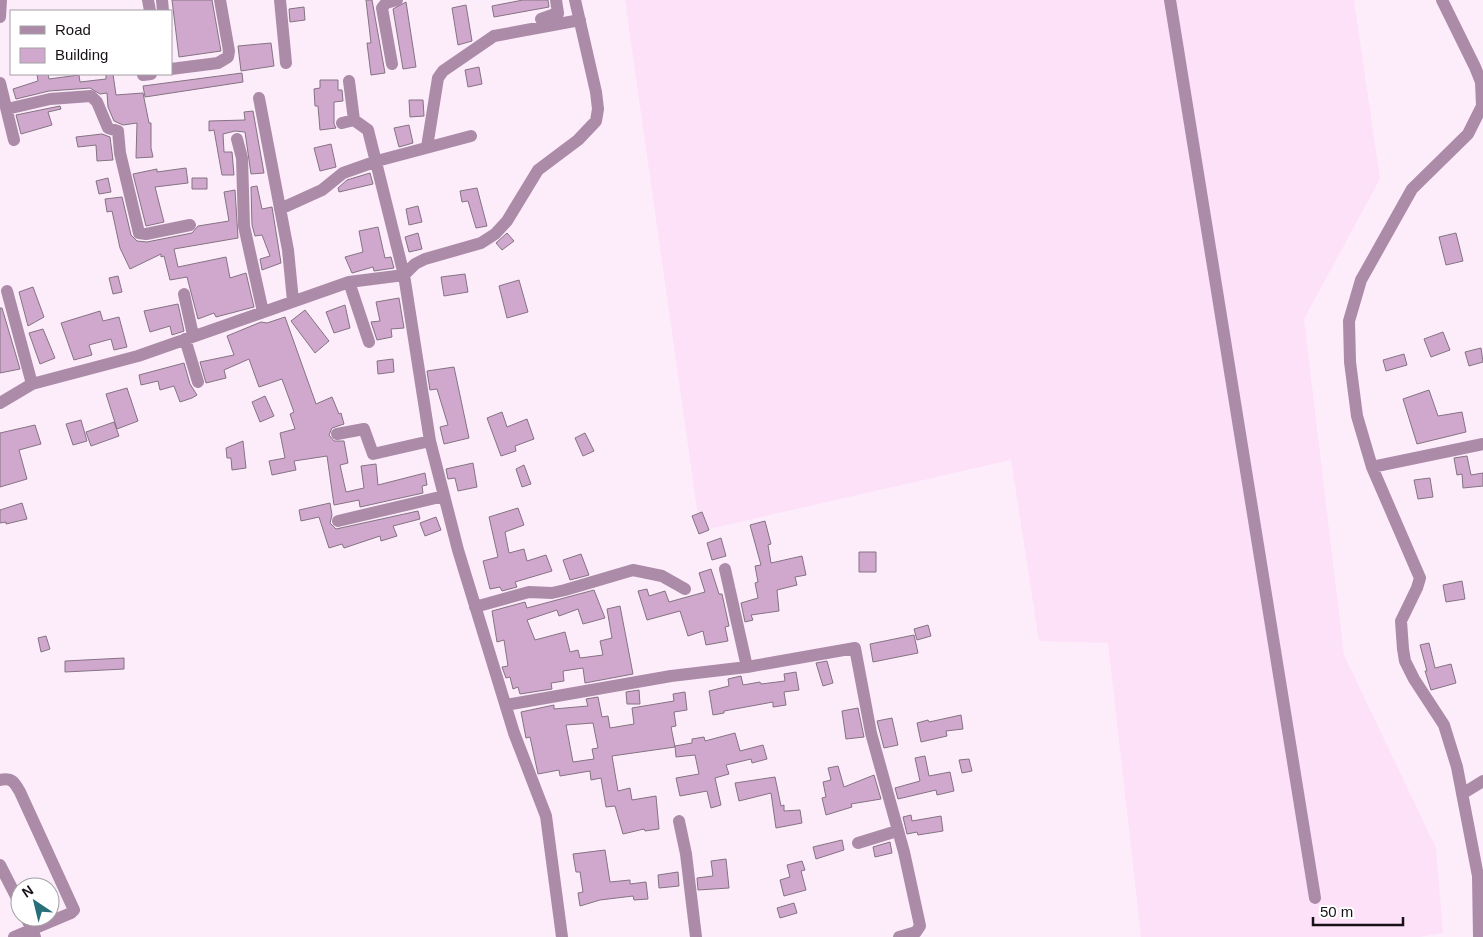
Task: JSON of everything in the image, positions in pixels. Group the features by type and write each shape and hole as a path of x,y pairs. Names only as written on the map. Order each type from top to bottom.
{"street":[{"path":"0,18 1,0"},
{"path":"172,69 218,63 228,57 229,51 220,0"},
{"path":"280,0 286,63"},
{"path":"392,64 382,8 386,3 397,0"},
{"path":"530,28 529,24 533,21 558,13 556,0"},
{"path":"0,403 32,384 138,356 349,282 404,275 415,264 425,259 481,244 507,221 538,170 578,140 596,121 598,109 596,92 575,0"},
{"path":"1170,0 1315,898"},
{"path":"1442,0 1481,82 1482,106 1468,134 1412,189 1361,280 1349,321 1353,390 1357,416 1372,467 1420,578 1400,622 1406,661 1414,679 1444,725 1462,794 1478,876 1479,937"},
{"path":"427,147 438,78 442,71 494,36 580,20"},
{"path":"349,81 348,121 368,130 404,275 430,441 444,496 475,607 514,733 546,816 562,937"},
{"path":"0,84 14,140"},
{"path":"7,109 50,100 92,96 98,102 108,128 118,132 120,153 139,233 146,234 190,225"},
{"path":"259,98 288,250 293,301"},
{"path":"280,209 322,190 343,173 376,161 471,136"},
{"path":"237,139 242,158 244,226 263,312"},
{"path":"349,282 369,342"},
{"path":"7,291 32,384"},
{"path":"184,294 189,337 198,382"},
{"path":"337,434 364,429 372,454 430,441"},
{"path":"1372,467 1483,444"},
{"path":"338,521 444,496"},
{"path":"726,569 747,667"},
{"path":"475,607 529,592 552,593 565,590 633,570 662,576 685,589"},
{"path":"506,705 671,676 747,667 855,648 871,733 919,921 920,933 899,937"},
{"path":"0,780 8,779 13,781 20,792 74,910 71,914 34,933 14,937"},
{"path":"1462,794 1483,781"},
{"path":"679,821 686,854 696,937"},
{"path":"858,843 897,832"},
{"path":"0,865 10,884"}],"shaded area":[{"path":"625,0 1354,0 1380,179 1304,319 1344,655 1436,848 1443,933 1420,937 1141,937 1108,643 1039,641 1011,460 700,531"}],"building":[{"path":"172,0 212,0 221,51 179,57"},
{"path":"366,0 372,0 385,73 371,75 367,43 371,43"},
{"path":"523,0 548,0 549,7 494,17 492,6"},
{"path":"406,2 416,67 403,69 393,9"},
{"path":"466,5 472,41 458,45 452,8"},
{"path":"304,7 305,20 290,22 289,9"},
{"path":"271,43 274,66 241,71 238,46"},
{"path":"479,67 482,84 468,87 465,70"},
{"path":"242,73 243,82 145,97 143,86"},
{"path":"37,75 48,75 49,79 79,75 80,82 106,79 106,75 113,75 116,95 143,93 149,123 151,123 153,157 136,158 137,123 123,125 114,121 108,107 107,93 100,94 90,88 49,91 16,99 13,89 38,81"},
{"path":"320,80 338,80 338,90 342,90 343,101 334,102 334,124 336,128 320,130 314,89 320,88"},
{"path":"409,100 423,100 424,116 410,117"},
{"path":"60,106 61,109 48,112 52,125 21,134 16,115"},
{"path":"253,111 264,173 251,174 245,132 235,131 223,134 224,152 232,152 234,175 222,175 214,130 209,131 209,121 245,120 244,112"},
{"path":"409,125 413,143 399,147 394,128"},
{"path":"102,134 110,137 113,160 97,161 96,145 78,147 76,137"},
{"path":"331,144 336,167 320,171 314,148"},
{"path":"186,168 188,183 155,187 164,222 146,226 133,174 157,169 157,172"},
{"path":"370,173 373,184 339,192 338,188 347,180"},
{"path":"108,178 111,192 99,194 96,181"},
{"path":"192,178 207,178 207,189 192,189"},
{"path":"257,186 262,209 272,207 281,263 262,270 260,259 270,256 262,235 255,236 252,225 251,187"},
{"path":"477,188 487,226 476,228 468,201 462,202 460,191"},
{"path":"235,190 238,238 174,249 178,267 226,257 230,278 246,273 254,307 216,317 214,313 198,319 187,277 170,280 164,256 161,257 161,254 130,269 120,248 112,211 107,212 105,199 122,197 131,235 137,241 147,242 192,233 198,226 229,221 224,192"},
{"path":"418,206 422,222 409,225 406,209"},
{"path":"378,227 385,258 391,257 394,268 374,271 373,267 352,273 345,257 363,252 359,231"},
{"path":"418,233 422,249 409,252 405,237"},
{"path":"507,233 514,241 502,250 496,243"},
{"path":"1456,233 1463,261 1446,265 1439,237"},
{"path":"465,274 468,292 444,296 441,277"},
{"path":"118,276 122,292 113,294 109,278"},
{"path":"519,280 528,312 507,318 499,286"},
{"path":"33,287 44,317 28,326 19,292"},
{"path":"399,298 404,328 391,329 392,337 377,340 371,322 380,321 376,302"},
{"path":"178,304 184,331 172,335 170,326 150,332 144,311"},
{"path":"345,305 350,328 334,333 326,312"},
{"path":"0,308 2,308 20,369 0,373"},
{"path":"305,310 329,341 315,353 291,321"},
{"path":"100,311 103,321 119,317 127,347 114,350 111,339 89,345 92,355 74,360 61,323"},
{"path":"285,317 316,404 332,397 339,414 341,413 344,424 332,428 329,435 334,441 344,441 348,463 340,465 346,492 364,488 361,466 376,464 378,485 425,473 427,485 422,486 423,493 360,507 359,500 334,505 327,456 294,461 296,470 272,475 269,461 285,458 280,433 295,429 290,414 294,412 282,379 259,387 249,359 224,370 226,378 206,383 200,362 234,355 227,336 261,322 267,323"},
{"path":"43,329 55,358 40,364 29,333"},
{"path":"1443,332 1450,350 1431,357 1424,339"},
{"path":"1481,348 1483,362 1469,366 1465,352"},
{"path":"1404,354 1407,365 1386,371 1383,360"},
{"path":"393,359 394,372 378,374 377,361"},
{"path":"184,363 190,384 197,395 192,398 180,402 174,386 160,390 158,381 141,385 139,375"},
{"path":"454,367 469,438 444,444 440,427 448,425 437,389 430,390 427,371"},
{"path":"127,388 138,421 117,429 106,394"},
{"path":"1429,390 1438,416 1462,412 1466,432 1417,444 1403,399"},
{"path":"265,396 274,416 260,422 252,402"},
{"path":"502,412 507,427 527,419 534,439 515,446 516,451 501,456 487,418"},
{"path":"81,420 87,441 73,445 66,424"},
{"path":"114,422 119,436 91,446 86,432"},
{"path":"35,425 41,444 19,450 27,479 0,487 0,433"},
{"path":"585,433 594,451 583,456 575,438"},
{"path":"243,441 246,468 232,470 231,458 227,458 226,448"},
{"path":"1467,456 1471,475 1483,473 1483,486 1463,488 1462,474 1457,475 1454,458"},
{"path":"473,463 477,487 458,491 455,478 448,479 446,469"},
{"path":"524,465 531,484 522,487 516,469"},
{"path":"1430,478 1433,497 1418,499 1414,480"},
{"path":"22,503 27,519 6,524 6,522 0,523 0,510"},
{"path":"330,503 332,515 330,523 336,529 418,511 420,519 393,526 397,536 381,541 380,536 344,548 342,544 329,548 319,517 301,521 299,510"},
{"path":"518,508 524,525 505,532 509,553 524,549 527,561 546,555 552,571 515,582 517,587 502,591 500,587 490,589 483,561 498,557 489,517"},
{"path":"702,512 709,530 699,534 692,516"},
{"path":"436,517 441,530 425,536 420,523"},
{"path":"765,521 771,544 768,545 771,563 802,556 806,575 795,577 797,585 777,590 779,611 751,615 753,620 745,622 741,603 758,598 755,583 758,582 755,566 761,565 750,525"},
{"path":"721,538 726,556 712,560 707,543"},
{"path":"859,552 876,552 876,572 859,572"},
{"path":"581,554 589,575 570,580 563,560"},
{"path":"711,569 719,594 722,594 729,626 725,627 728,641 706,645 703,631 688,636 680,611 647,620 638,591 647,589 649,596 665,591 669,602 705,592 699,573"},
{"path":"1462,581 1465,599 1446,602 1443,585"},
{"path":"594,590 605,618 583,624 578,609 559,616 557,610 527,620 535,640 565,632 570,652 578,650 580,658 603,655 600,641 612,638 607,609 620,606 633,674 585,683 583,668 563,671 564,681 551,683 552,689 520,694 518,687 513,689 510,677 506,678 502,667 508,666 504,640 497,642 492,611 525,602 527,608"},
{"path":"928,625 931,636 917,640 914,629"},
{"path":"914,635 918,653 873,662 870,644"},
{"path":"46,636 50,649 41,652 38,638"},
{"path":"1429,643 1435,668 1451,664 1456,683 1431,690 1420,645"},
{"path":"124,658 124,669 65,672 65,661"},
{"path":"827,661 833,683 823,686 816,663"},
{"path":"796,672 799,690 784,692 786,705 773,707 773,702 724,711 724,713 713,715 709,691 729,686 728,679 741,676 743,685 760,682 761,684 785,681 784,674"},
{"path":"639,690 640,704 627,704 626,692"},
{"path":"685,692 687,710 674,712 676,726 671,727 675,747 612,756 618,791 630,788 632,800 656,796 659,829 645,831 644,829 623,834 615,806 606,807 601,778 591,780 590,771 560,776 559,770 538,774 530,737 526,738 521,712 554,705 554,709 588,706 586,699 598,697 602,717 608,716 610,728 634,724 632,708 674,701 673,694","holes":["593,723 598,748 592,749 594,759 573,762 566,725"]},
{"path":"858,708 864,737 846,739 842,711"},
{"path":"961,715 963,729 946,731 947,736 921,742 917,723"},
{"path":"892,718 898,745 884,748 877,721"},
{"path":"735,733 740,751 763,745 767,759 752,763 751,759 726,765 729,774 715,778 721,805 711,808 707,791 680,796 676,778 699,774 695,755 676,757 675,746 692,743 692,739 704,737 705,741"},
{"path":"925,756 929,776 950,772 954,791 937,795 936,790 898,799 895,788 920,781 915,758"},
{"path":"969,759 972,771 962,773 959,760"},
{"path":"838,766 844,787 874,775 881,799 851,804 852,807 826,815 822,798 826,797 823,782 831,780 828,768"},
{"path":"775,777 781,806 784,805 784,811 800,810 802,823 776,828 771,793 739,801 735,783"},
{"path":"911,815 912,821 941,816 943,831 918,835 917,832 907,834 903,817"},
{"path":"842,840 844,850 816,859 813,847"},
{"path":"890,842 892,853 875,857 873,847"},
{"path":"605,850 610,882 630,880 630,884 646,882 648,899 634,900 633,896 600,900 580,906 578,893 583,892 580,872 576,872 573,854"},
{"path":"726,859 729,888 698,890 697,878 713,876 711,861"},
{"path":"802,861 805,870 801,871 806,890 784,896 780,880 790,877 787,865"},
{"path":"678,872 679,886 659,888 658,875"},
{"path":"794,903 797,913 780,918 777,908"}]}
